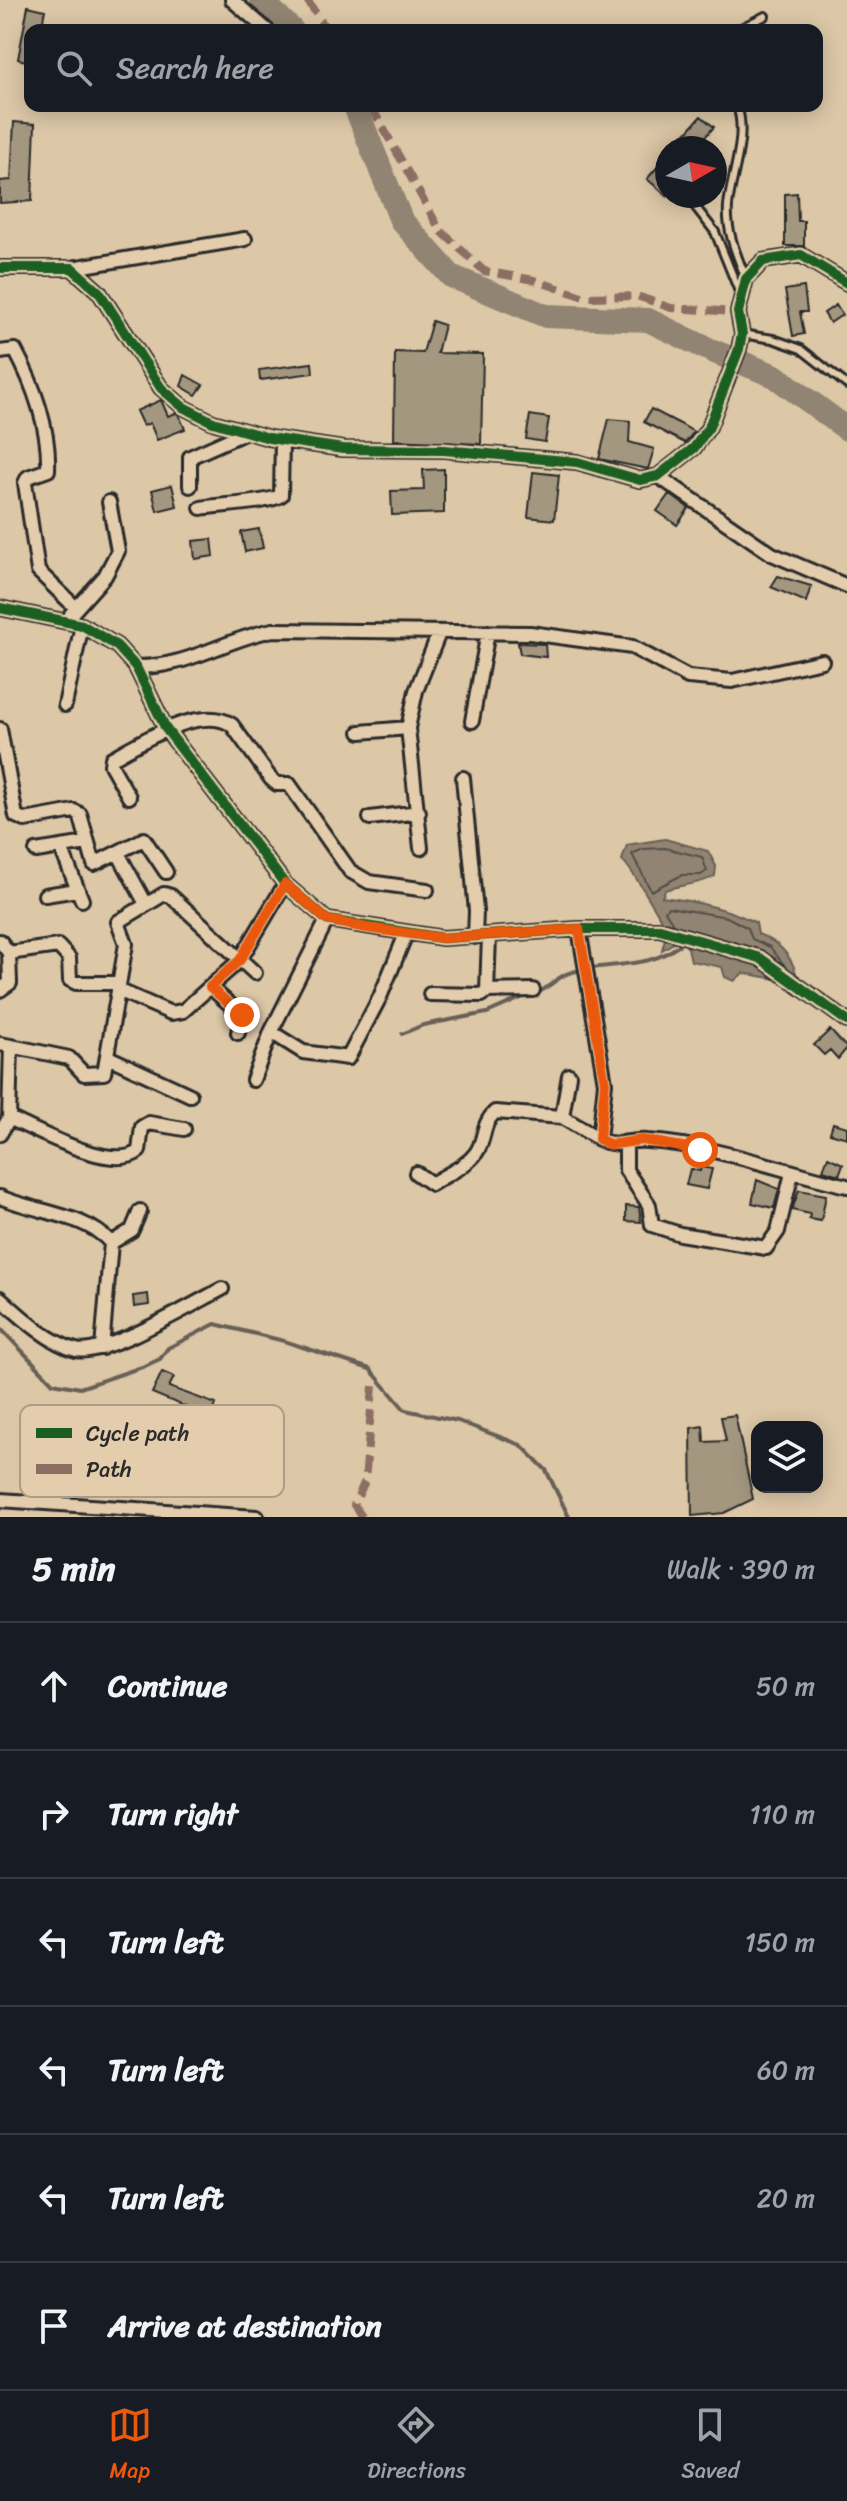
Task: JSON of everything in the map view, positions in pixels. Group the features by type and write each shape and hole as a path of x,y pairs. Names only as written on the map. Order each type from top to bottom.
{"street":[{"path":"232,0 260,24"},
{"path":"0,268 72,268 245,239"},
{"path":"72,268 99,292 161,388 183,407 244,433 343,449 444,450 577,462 640,480 658,476 702,438 731,376 739,349 742,334 740,294 746,279 763,261 801,255 847,283"},
{"path":"0,352 15,350 32,387 42,424 48,470 28,477 25,483 38,571 76,608"},
{"path":"190,486 190,457 244,433"},
{"path":"201,508 240,501 274,501 281,495 282,440"},
{"path":"658,476 772,554 847,586"},
{"path":"63,622 105,576 118,551 109,502"},
{"path":"0,608 82,625 100,634 136,667 166,729 285,884 327,920 443,938 579,929 660,929 760,958 847,1021"},
{"path":"65,705 82,625"},
{"path":"136,667 159,668 181,663 240,636 273,630 530,633 605,641 632,647 688,677 717,680 773,674 822,661"},
{"path":"472,721 488,632"},
{"path":"421,848 408,728 416,691 439,633"},
{"path":"129,797 111,765 112,758 166,729 214,717 223,719 232,725 271,779 277,784 289,784 343,866 369,882 427,890"},
{"path":"360,732 408,728"},
{"path":"0,729 16,816 25,820 74,811 80,814 94,864 144,839 166,872"},
{"path":"463,778 476,911 475,937"},
{"path":"370,818 419,812"},
{"path":"36,851 87,843"},
{"path":"45,895 80,895 61,848"},
{"path":"118,853 146,904"},
{"path":"0,990 10,983 2,945 58,946 69,958 70,980 119,986 178,1014 240,960 285,884"},
{"path":"0,1134 9,1118 5,1045 69,1058 84,1074 95,1076 104,1073 126,944 118,922 146,904 164,894 171,896 255,973"},
{"path":"253,1080 271,1032 327,920"},
{"path":"579,929 605,1083 599,1139"},
{"path":"271,1032 303,1052 348,1058 380,997 406,934"},
{"path":"487,991 489,936"},
{"path":"210,987 242,1015 238,1033"},
{"path":"430,994 482,995 487,991 533,990"},
{"path":"108,1057 190,1095"},
{"path":"562,1117 569,1075"},
{"path":"416,1173 432,1184 459,1169 477,1152 484,1123 495,1112 562,1117 610,1145 650,1141 847,1186"},
{"path":"9,1118 112,1160 131,1159 139,1151 142,1127 149,1123 184,1129"},
{"path":"626,1144 626,1170 649,1205 652,1225 680,1234 766,1248 778,1231 792,1173"},
{"path":"0,1197 104,1234 111,1243 102,1348"},
{"path":"111,1243 132,1230 140,1211"},
{"path":"0,1298 18,1314 76,1350 119,1344 222,1289"},
{"path":"0,1500 64,1510 257,1517"}],"lane":[{"path":"749,24 765,16"},
{"path":"738,112 741,124 728,208 730,235 746,279"},
{"path":"696,208 715,232 740,294"},
{"path":"742,334 773,339 801,349 847,385"}],"water":[{"path":"665,839 708,851 716,866 715,876 665,890 662,897 711,906 756,923 758,934 771,940 790,959 796,973 787,986 781,980 743,973 734,981 725,977 722,967 691,961 688,948 680,939 662,950 666,933 664,926 622,860 627,845"}],"building":[{"path":"28,6 45,10 42,24 25,24"},
{"path":"24,27 24,60 18,59"},
{"path":"701,116 714,127 706,136 684,136"},
{"path":"14,122 35,124 32,201 0,203 0,181 11,180"},
{"path":"655,170 655,186 647,179"},
{"path":"797,193 798,221 804,221 804,246 785,246 785,194"},
{"path":"804,287 807,312 800,312 804,334 793,336 785,290"},
{"path":"836,305 842,315 830,323 824,313"},
{"path":"432,321 444,325 437,353 483,354 481,444 394,440 395,352 423,353"},
{"path":"312,363 313,373 260,380 259,370"},
{"path":"185,375 203,385 196,395 181,386"},
{"path":"161,400 168,416 179,415 185,429 157,440 150,423 143,426 136,411"},
{"path":"651,409 694,432 685,443 644,422"},
{"path":"530,415 549,418 545,442 526,439"},
{"path":"609,419 630,421 629,442 654,449 648,469 599,459"},
{"path":"444,469 444,513 392,515 391,491 424,490 423,470"},
{"path":"533,472 559,475 554,520 528,517"},
{"path":"172,485 177,506 157,511 152,490"},
{"path":"669,494 689,508 677,525 657,511"},
{"path":"259,529 263,548 245,552 241,532"},
{"path":"212,539 214,556 195,559 193,541"},
{"path":"778,576 811,586 806,602 771,587"},
{"path":"518,643 545,644 546,657 520,654"},
{"path":"830,1030 847,1048 838,1059 830,1050 824,1055 814,1045"},
{"path":"833,1123 847,1127 847,1138 830,1133"},
{"path":"828,1157 843,1164 839,1175 823,1170"},
{"path":"701,1167 712,1169 707,1189 686,1185 690,1169 700,1171"},
{"path":"757,1180 779,1189 774,1208 752,1203"},
{"path":"799,1190 826,1195 821,1221 809,1219 810,1214 792,1210"},
{"path":"626,1206 639,1207 641,1222 626,1221"},
{"path":"148,1294 149,1305 134,1307 133,1296"},
{"path":"162,1372 174,1377 169,1387 216,1404 181,1405 152,1393"},
{"path":"735,1415 753,1499 724,1513 692,1516 691,1428 703,1426 704,1442 726,1441 721,1417"}],"waterway":[{"path":"261,0 286,24"},
{"path":"357,112 401,220 451,276 546,316 648,320 710,350 775,376 847,429"},
{"path":"537,993 569,973 643,962 683,942"},
{"path":"402,1034 423,1025 487,1013 528,995"},
{"path":"0,1328 53,1383 80,1388 160,1359 168,1348 215,1324 284,1341 370,1369 405,1410 458,1421 521,1445 546,1470 569,1517"}],"marked path":[{"path":"307,0 323,24"},
{"path":"374,112 440,230 484,271 534,280 585,297 637,296 671,308 738,312"},
{"path":"362,1517 354,1505 365,1481 373,1386"}],"cycle path":[{"path":"0,268 72,268 99,292 161,388 183,407 213,422 269,438 343,449 444,450 577,462 640,480 658,476 694,448 709,427 739,349 742,334 738,312 746,279 763,261 801,255 847,283"},
{"path":"0,608 82,625 117,646 136,667 166,729 285,884 327,920 443,938 579,929 660,929 760,958 847,1021"}],"route":[{"path":"242,1015 210,987 240,960 285,884 327,920 340,924 443,938 579,929 605,1083 599,1139 610,1145 642,1140 700,1150"}]}
